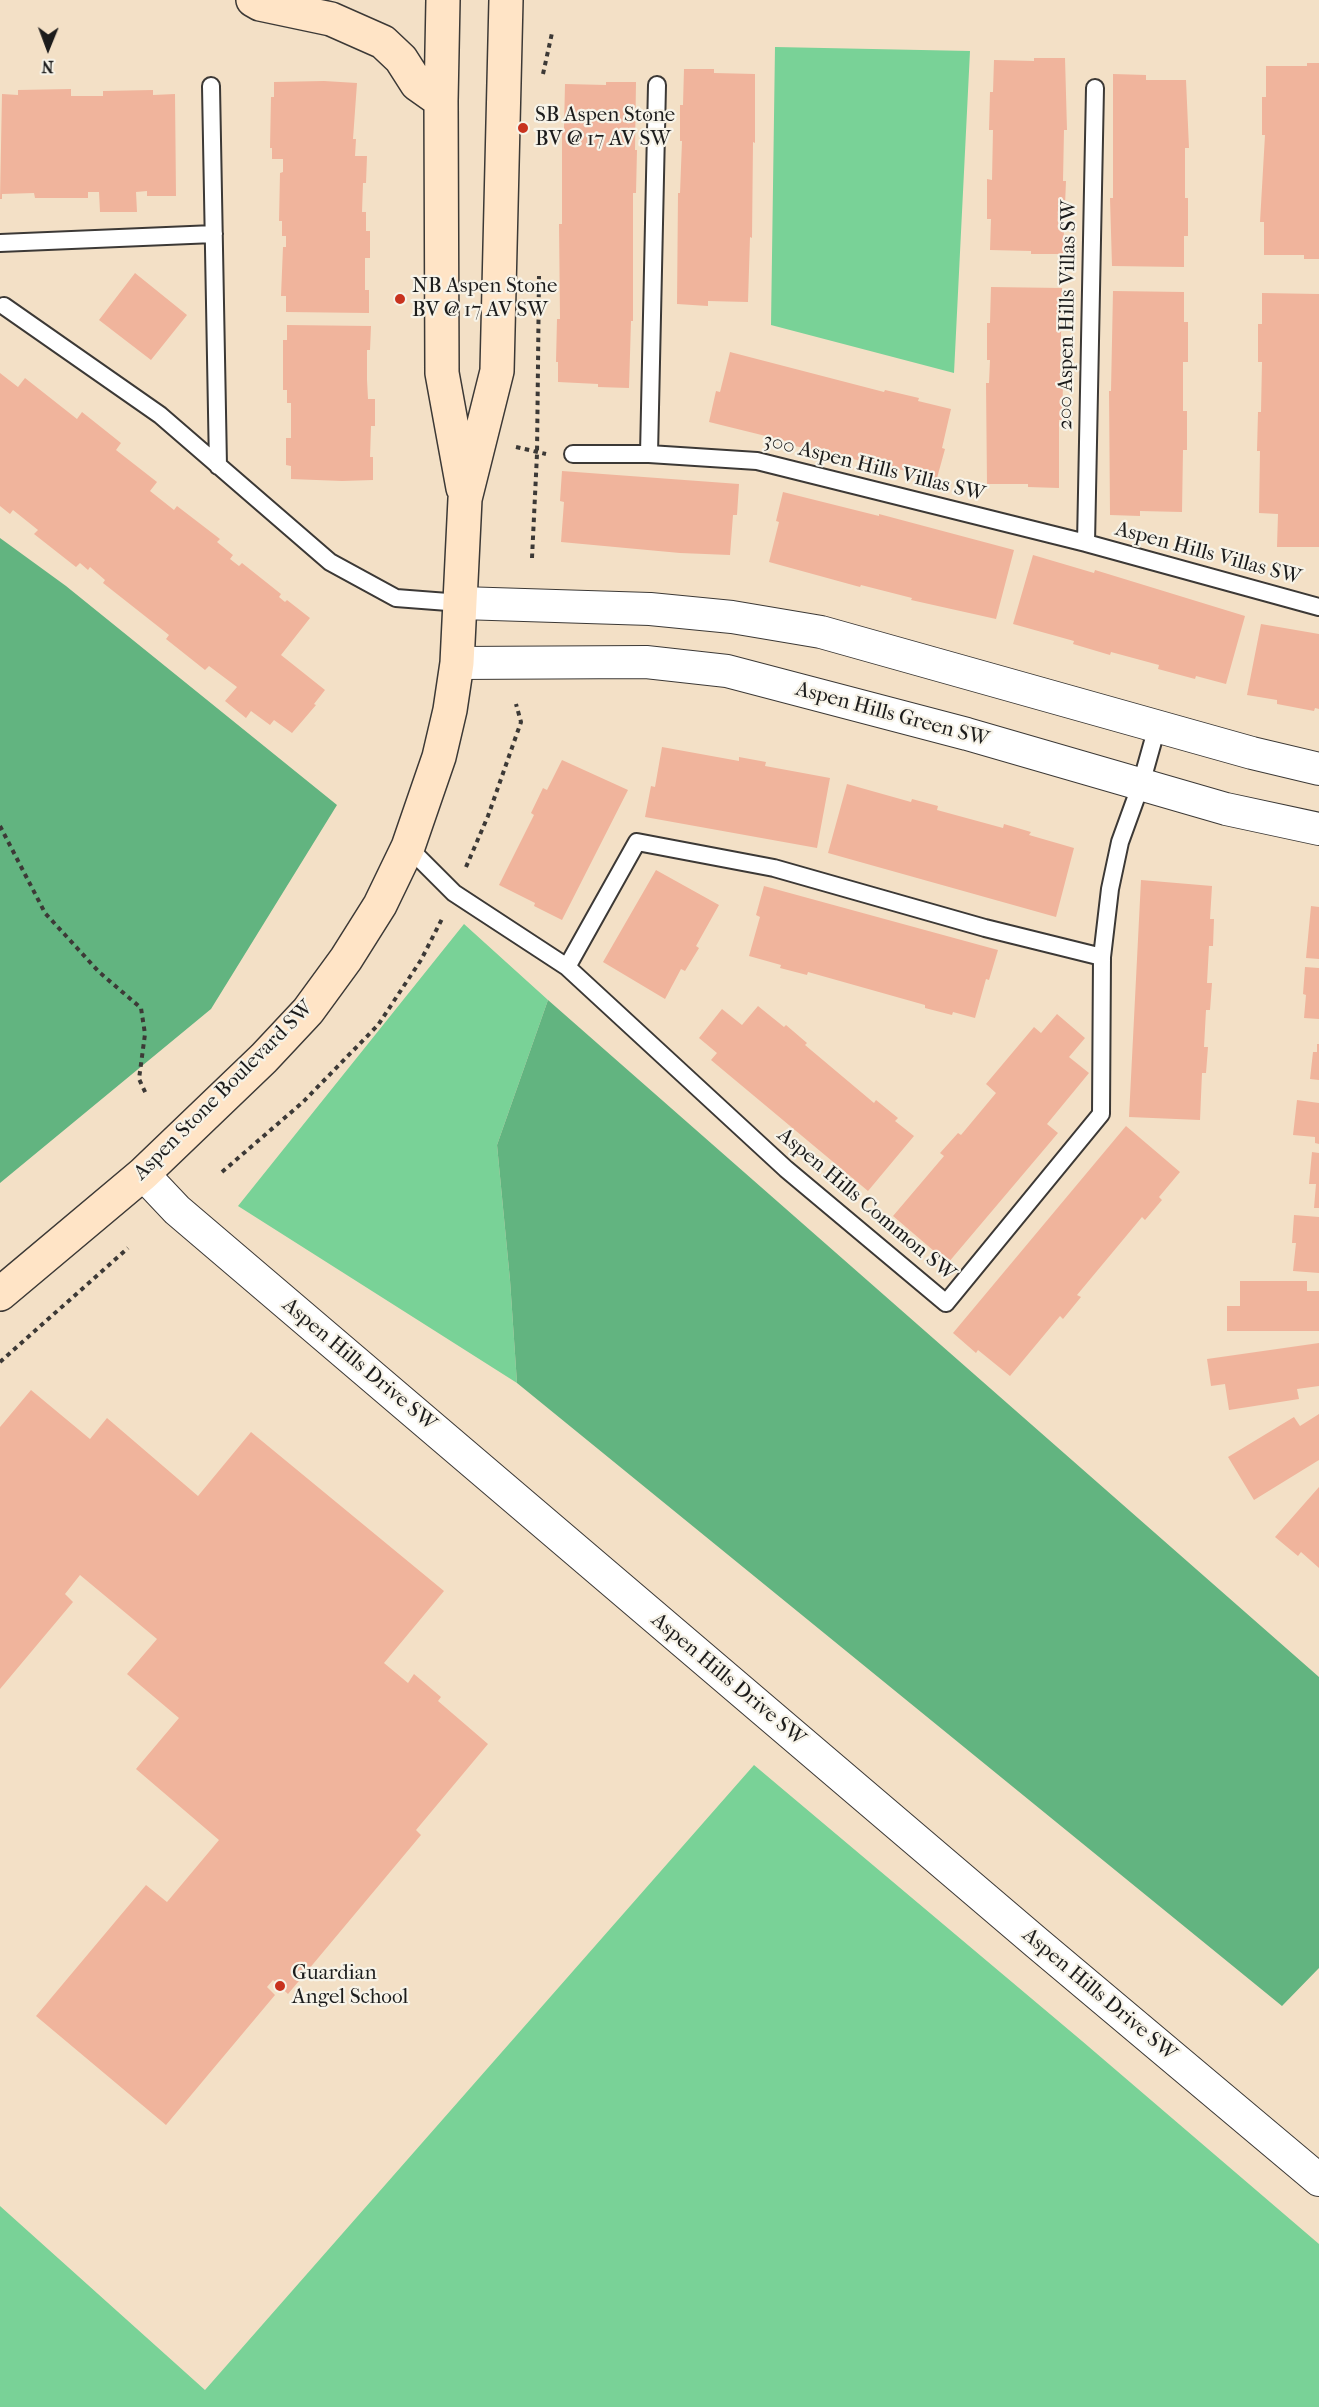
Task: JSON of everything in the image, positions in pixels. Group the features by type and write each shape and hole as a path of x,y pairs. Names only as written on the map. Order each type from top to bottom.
{"street":[{"path":"253,0 260,4 331,19 383,42 401,59 417,84 441,101"},
{"name":"Aspen Stone Boulevard SW","path":"443,0 442,373 465,499"},
{"name":"Aspen Stone Boulevard SW","path":"0,1294 143,1174 264,1058 308,1011 346,959 380,905 408,847 439,757 450,710 457,663 465,499 497,371 506,0"},
{"path":"461,603 650,609 732,617 821,632 1252,753 1319,768"},
{"name":"Aspen Hills Green SW","path":"457,663 646,662 727,671 967,734 1226,808 1319,829"},
{"name":"Aspen Hills Drive SW","path":"143,1174 196,1225 1019,1928 1319,2180"}],"lane":[{"path":"649,454 657,85"},
{"path":"211,86 218,466"},
{"name":"200 Aspen Hills Villas SW","path":"1086,543 1095,88"},
{"path":"0,243 214,234"},
{"path":"4,306 160,416 330,562 396,598 461,603"},
{"name":"300 Aspen Hills Villas SW","path":"573,454 649,454 757,461 1086,543"},
{"name":"Aspen Hills Villas SW","path":"1086,543 1319,607"},
{"name":"Aspen Hills Common SW","path":"408,847 454,893 567,967 786,1169 946,1303 1101,1114 1102,957 1110,889 1120,842 1141,784 1157,727"},
{"path":"567,967 637,842 774,868 985,928 1102,957"}],"path":[{"path":"543,76 552,33"},
{"path":"532,558 537,454 539,264"},
{"path":"481,436 537,454 573,454"},
{"path":"222,1173 303,1102 378,1025 421,960 488,816 520,722 516,704"},
{"path":"0,826 45,913 99,972 141,1008 145,1034 139,1079 146,1094"},
{"path":"0,1362 128,1248"}],"green space":[{"path":"775,47 970,51 954,373 771,325"},
{"path":"0,538 66,586 337,805 211,1009 0,1183"},
{"path":"464,924 548,1000 497,1145 517,1383 238,1206"},
{"path":"548,1000 1319,1677 1319,1968 1282,2006 517,1383 497,1145"},
{"path":"754,1765 1319,2244 1319,2407 0,2407 0,2206 205,2390"}],"building":[{"path":"1034,58 1065,58 1067,130 1064,130 1063,181 1066,181 1063,254 990,250 991,219 987,219 987,179 992,180 993,130 989,130 994,60 1034,61"},
{"path":"1307,63 1319,63 1319,259 1304,259 1304,255 1264,255 1264,222 1260,222 1265,135 1262,135 1262,97 1266,97 1266,66 1307,66"},
{"path":"684,69 714,69 714,73 755,74 755,143 753,142 752,238 750,237 748,302 708,301 708,306 677,304 678,193 680,193 682,141 680,141 680,105 683,105"},
{"path":"1113,74 1146,75 1146,80 1186,80 1189,148 1185,148 1188,236 1184,236 1184,267 1112,266 1110,198 1113,198"},
{"path":"274,82 357,83 353,139 356,139 355,156 367,156 362,212 366,212 366,231 370,231 370,258 365,258 365,290 369,290 369,313 286,312 286,296 281,296 283,247 286,247 286,236 282,236 282,221 279,221 280,173 283,172 283,159 272,159 272,148 270,148 271,97 274,97"},
{"path":"606,82 636,82 635,150 637,150 636,193 633,193 633,321 631,321 629,388 558,382 558,362 556,362 557,319 560,319 559,224 562,224 562,128 564,128 565,84 606,85"},
{"path":"71,89 71,96 103,96 103,91 153,90 153,95 175,94 176,196 147,196 147,191 136,192 137,212 100,212 99,192 88,192 88,198 35,198 34,193 2,194 2,199 0,199 2,94 18,95 18,90"},
{"path":"135,273 187,315 151,360 99,320"},
{"path":"991,287 1062,288 1060,385 1063,385 1062,420 1059,420 1059,488 1028,487 1028,484 987,484 986,383 989,383 990,360 987,360 987,323 990,323"},
{"path":"1113,291 1184,292 1184,322 1188,322 1188,362 1183,362 1183,411 1187,411 1187,450 1183,450 1182,512 1140,511 1140,516 1110,515 1109,391 1111,391"},
{"path":"1262,293 1319,294 1319,547 1277,547 1278,514 1259,513 1260,451 1257,451 1258,412 1261,412 1262,362 1258,362 1258,324 1262,324"},
{"path":"287,325 371,326 370,350 367,350 367,380 368,399 375,399 375,426 371,426 370,457 373,457 373,480 291,479 291,466 286,465 286,438 291,438 291,403 287,403 287,390 283,390 283,340 287,340"},
{"path":"730,352 884,392 885,390 919,398 918,401 951,409 942,448 945,449 937,478 786,444 786,441 709,422 716,391 720,392"},
{"path":"0,373 18,387 25,378 77,419 82,412 121,443 116,450 157,482 150,491 174,510 177,506 220,539 217,542 233,555 230,559 239,566 242,563 281,594 279,597 285,602 287,600 310,618 281,655 325,690 314,704 316,705 292,733 274,720 270,725 251,711 246,718 225,701 237,687 209,666 205,670 166,639 169,635 103,583 105,580 90,567 88,570 80,563 76,567 34,534 38,530 13,510 10,514 0,506"},
{"path":"562,471 739,484 737,515 733,515 730,555 680,553 561,542 564,502 560,501"},
{"path":"783,492 879,516 879,514 1014,550 996,619 911,600 912,598 861,585 860,587 769,562 779,522 776,521"},
{"path":"1033,555 1094,573 1095,570 1245,616 1226,684 1158,669 1159,665 1111,652 1110,655 1073,644 1074,641 1013,624"},
{"path":"1261,624 1319,634 1319,709 1315,708 1314,711 1277,704 1277,700 1247,695"},
{"path":"662,747 739,761 739,757 766,762 765,766 830,778 817,848 645,817 651,786 655,787"},
{"path":"562,760 628,790 562,920 499,885 534,815 531,813 543,788 547,790"},
{"path":"847,784 911,802 912,799 938,806 937,810 1003,828 1004,824 1031,832 1029,835 1074,848 1056,917 828,853"},
{"path":"656,870 719,905 696,946 699,948 685,971 681,969 665,999 603,962"},
{"path":"1141,880 1212,886 1210,919 1214,919 1213,946 1209,946 1207,983 1212,983 1210,1010 1206,1010 1204,1047 1208,1047 1206,1073 1202,1073 1200,1120 1129,1117"},
{"path":"764,886 998,950 989,980 986,979 975,1018 925,1008 925,1005 808,972 807,975 780,968 781,965 749,956 760,917 756,915"},
{"path":"1311,906 1319,907 1319,959 1306,958"},
{"path":"1305,967 1319,968 1319,1019 1304,1018"},
{"path":"758,1006 784,1027 786,1025 807,1043 805,1045 874,1103 876,1100 898,1118 895,1121 914,1136 868,1191 711,1060 717,1053 699,1038 722,1009 742,1025"},
{"path":"1057,1014 1085,1038 1069,1057 1089,1073 1047,1124 1058,1133 948,1263 893,1216 944,1156 940,1153 958,1133 961,1135 996,1093 986,1084 1034,1027 1041,1033"},
{"path":"1317,1044 1319,1044 1319,1080 1310,1079 1313,1052 1317,1052"},
{"path":"1297,1100 1319,1103 1319,1144 1315,1143 1315,1137 1293,1135"},
{"path":"1126,1126 1180,1172 1159,1197 1162,1200 1145,1220 1142,1217 1077,1295 1081,1297 1063,1319 1060,1316 1010,1376 978,1350 976,1353 953,1333"},
{"path":"1312,1152 1319,1153 1319,1208 1314,1208 1316,1184 1309,1184"},
{"path":"1294,1215 1319,1217 1319,1273 1293,1271 1296,1243 1292,1243"},
{"path":"1240,1281 1307,1281 1307,1291 1319,1291 1319,1331 1227,1331 1227,1306 1240,1306"},
{"path":"1319,1343 1319,1386 1297,1389 1299,1399 1229,1410 1225,1384 1211,1386 1207,1359"},
{"path":"31,1390 90,1439 107,1418 198,1496 251,1432 444,1591 384,1663 408,1683 414,1674 441,1697 438,1701 488,1744 416,1830 421,1835 288,1994 273,1980 267,1987 275,1995 166,2125 36,2016 146,1885 167,1902 219,1840 136,1769 179,1718 127,1674 157,1639 80,1575 65,1594 73,1602 0,1689 0,1427"},
{"path":"1319,1414 1319,1460 1254,1500 1228,1457 1294,1417 1300,1426"},
{"path":"1319,1487 1319,1568 1301,1552 1298,1556 1275,1537"}],"place":[{"name":"SB Aspen Stone BV @ 17 AV SW","path":"523,128"},
{"name":"NB Aspen Stone BV @ 17 AV SW","path":"400,299"},
{"name":"Guardian Angel School","path":"280,1986"}]}
